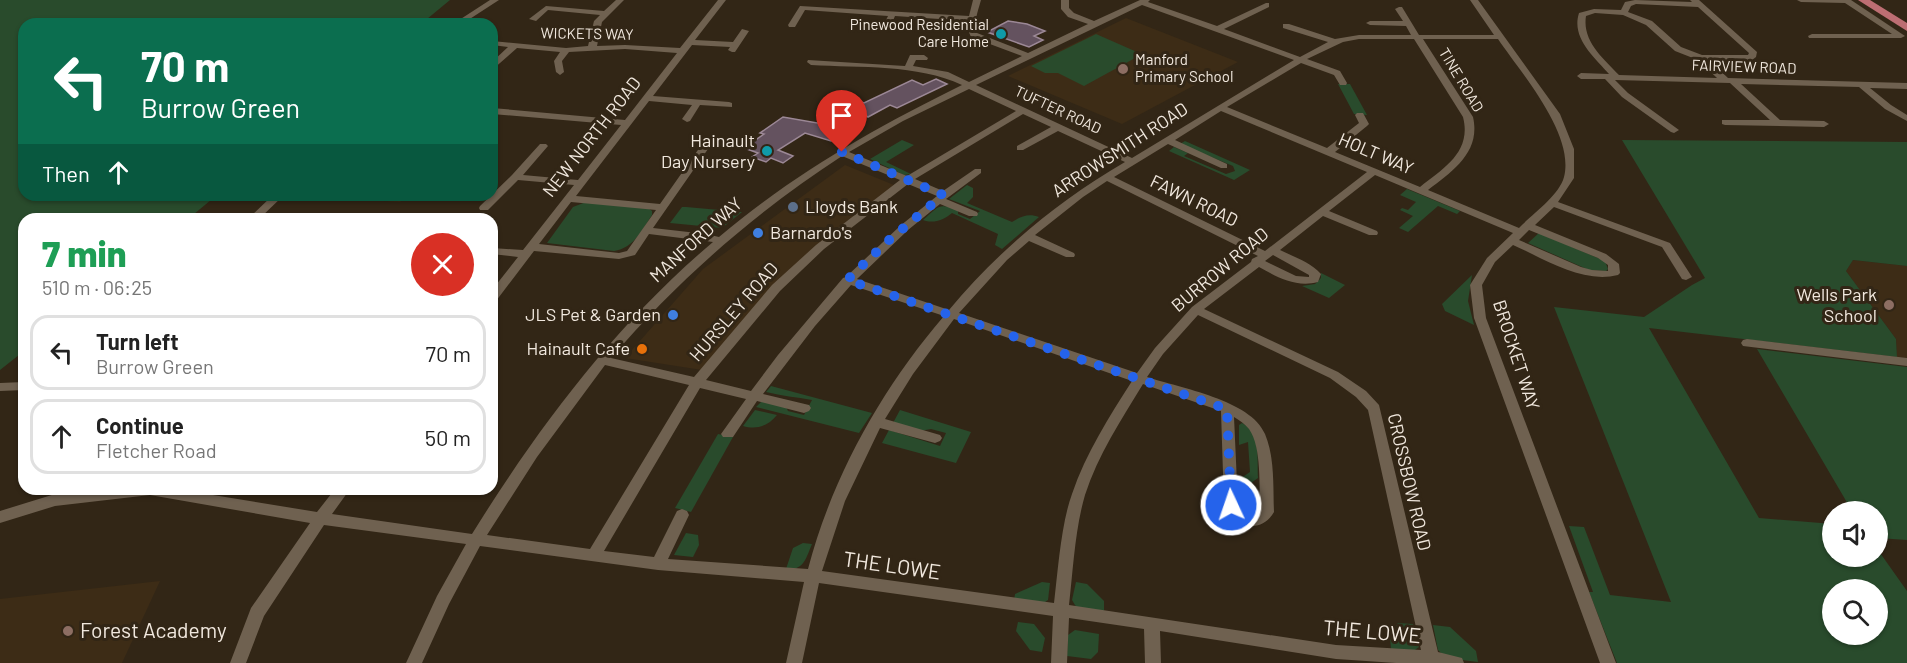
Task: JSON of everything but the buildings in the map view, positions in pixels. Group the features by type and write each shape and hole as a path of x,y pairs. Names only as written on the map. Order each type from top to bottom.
{"main road":[{"path":"1863,0 1905,34"}],"street":[{"path":"466,18 495,0"},
{"path":"592,49 597,21 620,0"},
{"name":"NEW NORTH ROAD","path":"498,290 722,0"},
{"path":"973,15 977,0"},
{"path":"1065,0 1065,9 1071,15 1095,24"},
{"name":"BROCKET WAY","path":"1474,0 1555,114 1569,149 1569,178 1552,203 1491,260 1476,285 1480,318 1608,663"},
{"path":"1801,0 1847,1 1905,34"},
{"path":"1144,1 1336,73 1343,84"},
{"name":"MANFORD WAY","path":"414,663 428,630 476,540 525,463 603,360 675,282 720,241 764,206 842,152 922,108 1144,1"},
{"path":"1624,13 1628,4 1636,2 1696,3 1753,52 1752,57 1701,58"},
{"path":"1218,29 1265,7"},
{"path":"533,19 546,8 606,13"},
{"path":"792,25 803,8 973,19 971,28 974,35 1029,56"},
{"name":"TINE ROAD","path":"1399,9 1468,117 1472,133 1467,146 1457,160 1421,190"},
{"path":"1674,130 1625,95 1590,48 1580,28 1582,15 1594,11 1624,13 1649,22 1678,49 1701,58 1777,122"},
{"path":"885,30 893,13"},
{"path":"1375,33 1368,20 1408,24"},
{"path":"1276,32 1295,21"},
{"path":"1286,26 1335,42"},
{"path":"689,42 734,48 745,31"},
{"path":"1812,36 1905,34"},
{"name":"ARROWSMITH ROAD","path":"794,663 813,576 838,501 877,422 912,362 949,314 1027,236 1079,195 1107,177 1300,59 1335,42 1359,37 1501,37"},
{"name":"WICKETS WAY","path":"498,44 566,50 625,47 682,51"},
{"path":"498,61 515,45"},
{"path":"560,72 558,61 566,50"},
{"path":"908,69 913,57 924,58"},
{"name":"TUFTER ROAD","path":"811,62 829,59 945,74 1133,162"},
{"name":"FAIRVIEW ROAD","path":"1581,76 1907,86"},
{"path":"1861,84 1884,104 1888,111"},
{"path":"646,98 729,105"},
{"path":"687,119 698,102"},
{"name":"HOLT WAY","path":"1220,107 1519,232"},
{"name":"HURSLEY ROAD","path":"594,555 698,381 776,288 820,247 907,180 1023,110"},
{"path":"1875,113 1888,111 1907,118"},
{"path":"498,112 628,123"},
{"path":"1329,152 1364,124 1360,115"},
{"path":"1725,122 1824,124"},
{"path":"1020,148 1058,127"},
{"path":"1167,140 1224,166"},
{"path":"498,194 543,146"},
{"path":"498,251 619,256 635,249 703,149"},
{"path":"842,152 907,180 972,214"},
{"path":"728,434 801,331 847,280 940,197 978,171"},
{"name":"BURROW ROAD","path":"1059,663 1061,611 1067,554 1078,496 1099,445 1140,378 1159,351 1196,310 1374,171"},
{"path":"516,177 581,183"},
{"name":"FAWN ROAD","path":"1107,177 1264,256"},
{"path":"569,199 663,207"},
{"path":"260,213 272,201"},
{"path":"484,208 491,201"},
{"path":"1552,203 1666,245 1686,277"},
{"path":"1322,212 1373,233"},
{"path":"648,231 706,237 720,241"},
{"path":"1519,232 1602,256 1613,264 1614,273 1593,274 1519,232"},
{"path":"1027,236 1070,255"},
{"path":"847,280 1140,378 1227,409 1253,424 1262,442 1267,512 1259,520 1245,520 1235,514 1231,505 1227,409"},
{"name":"CROSSBOW ROAD","path":"1196,310 1334,375 1361,394 1374,408 1431,658"},
{"path":"1747,342 1907,362"},
{"path":"603,360 804,408"},
{"path":"0,387 18,386"},
{"path":"877,422 934,438"},
{"name":"THE LOWE","path":"0,517 55,500 102,495"},
{"name":"THE LOWE","path":"179,495 320,519 658,564 813,576 1152,623 1337,657 1431,658 1456,663"},
{"path":"238,663 257,613 338,495"},
{"path":"658,564 682,515"},
{"path":"1152,623 1153,663"}],"shaded area":[{"name":"Manford Primary School","path":"1126,18 1238,62 1122,124 1008,76"},
{"path":"845,165 894,185 823,240 702,370 625,358 703,269"},
{"name":"Wells Park School","path":"1853,260 1907,266 1907,358 1897,357 1896,339 1846,271"},
{"name":"Forest Academy","path":"160,581 122,663 0,663 0,599"}],"green space":[{"path":"0,0 450,0 428,18 18,18 18,201 210,201 195,213 18,213 18,356 0,370"},
{"path":"1096,34 1137,52 1134,55 1137,57 1084,86 1058,73 1045,73 1031,66"},
{"path":"1338,84 1350,84 1367,115 1354,114"},
{"path":"902,140 914,145 886,162 911,174 904,175 870,159"},
{"path":"1622,140 1907,142 1907,266 1853,260 1846,271 1896,339 1897,357 1649,328 1759,518 1822,523 1822,567 1888,567 1888,564 1907,591 1907,663 1617,663 1589,592 1593,592 1569,526 1584,527 1610,595 1671,602 1554,307 1644,317 1705,278"},
{"path":"1185,141 1250,170 1234,180 1169,151 1174,147 1188,153 1184,156 1226,174 1235,171 1233,166 1180,144"},
{"path":"967,185 973,188 973,197 967,203 1012,222 1025,216 1039,217 1002,249 995,245 998,234 952,213 938,221 923,220 942,206 958,210 958,214 970,219 980,211 949,199"},
{"path":"1407,189 1460,211 1457,214 1438,206 1408,232 1399,228 1413,216 1400,210 1402,208 1408,210 1416,202 1400,195"},
{"path":"586,202 648,208 652,211 652,215 637,238 627,246 614,251 547,243 573,207"},
{"path":"682,207 742,212 722,228 670,223"},
{"path":"1539,233 1605,261 1608,269 1606,271 1589,270 1528,243"},
{"path":"1321,273 1345,285 1329,298 1302,286 1315,284 1321,278"},
{"path":"1472,275 1468,301 1474,325 1445,311 1442,304"},
{"path":"1757,349 1907,367 1907,540 1888,539 1888,501 1846,501"},
{"path":"771,386 872,413 859,433 756,407 762,401 786,407 788,411 804,415 812,400 766,392"},
{"path":"755,410 777,415 762,426 753,428 743,426"},
{"path":"900,410 971,432 956,463 882,443 889,430 940,446 946,433 931,429 920,431 893,423"},
{"path":"1242,423 1252,433 1257,448 1258,478 1248,485 1249,507 1259,502 1261,510 1258,513 1247,510 1242,503 1241,478 1250,472 1248,442 1239,445 1239,425"},
{"path":"718,434 733,437 691,512 675,508"},
{"path":"686,533 698,535 699,545 693,557 674,555"},
{"path":"803,543 812,544 804,563 797,568 786,569 793,548"},
{"path":"1042,582 1050,583 1048,600 1039,606 1014,601 1015,594"},
{"path":"1076,582 1087,584 1104,601 1104,614 1078,610 1072,600"},
{"path":"1018,622 1034,624 1045,638 1042,652 1030,650 1016,631"},
{"path":"1398,623 1413,624 1419,647 1411,653 1391,651 1390,635"},
{"path":"1433,625 1450,627 1476,651 1478,662 1446,658 1438,650"},
{"path":"1075,630 1099,634 1098,652 1091,659 1067,656 1068,635"}],"place":[{"name":"Pinewood Residential Care Home","path":"1001,34"},
{"name":"Manford Primary School","path":"1123,69"},
{"name":"Hainault Day Nursery","path":"767,151"},
{"name":"Lloyds Bank","path":"793,207"},
{"name":"Barnardo's","path":"758,233"},
{"name":"Wells Park School","path":"1889,305"},
{"name":"JLS Pet & Garden","path":"673,315"},
{"name":"Hainault Cafe","path":"642,349"},
{"name":"Forest Academy","path":"68,631"}],"route":[{"path":"842,152 943,195 888,241 847,280 1227,409 1231,505"}]}
